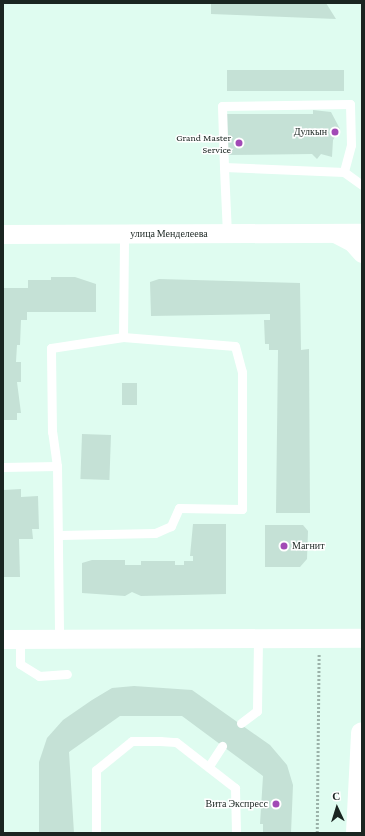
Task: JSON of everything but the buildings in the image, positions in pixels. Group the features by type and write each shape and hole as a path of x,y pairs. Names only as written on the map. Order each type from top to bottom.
{"street":[{"path":"336,233 352,242 362,253"},
{"name":"улица Менделеева","path":"3,234 362,233"},
{"path":"12,639 362,638"},
{"path":"357,833 360,802 362,733"}],"lane":[{"path":"227,234 222,106 350,104 351,145 344,172"},
{"path":"224,168 344,172 362,185"},
{"path":"123,338 124,234"},
{"path":"59,639 60,534 57,466 52,432 52,348 123,338 235,346 242,372 242,509 179,508 171,526 154,533 60,534"},
{"path":"3,467 57,466"},
{"path":"241,723 257,711 258,638"},
{"path":"12,639 20,664 39,676 67,674"},
{"path":"96,833 96,770 132,741 176,742 209,766 235,788 236,833"},
{"path":"209,766 222,746"}],"path":[{"path":"317,833 319,638"}],"place":[{"name":"Дулкын","path":"335,132"},
{"name":"Grand Master Service","path":"239,143"},
{"name":"Магнит","path":"284,546"},
{"name":"Вита Экспресс","path":"276,804"}]}
